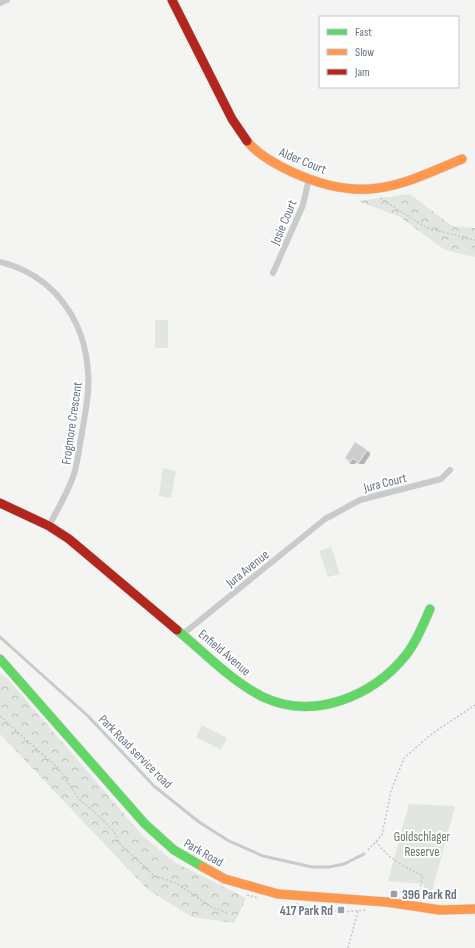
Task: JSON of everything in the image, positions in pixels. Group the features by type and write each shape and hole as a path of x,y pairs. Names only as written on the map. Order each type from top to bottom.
{"street":[{"path":"0,3 7,0"},
{"name":"Alder Court","path":"172,0 238,131 264,156 281,168 342,188 380,189 404,184 462,159"},
{"name":"Josie Court","path":"273,274 304,205 309,178"},
{"name":"Frogmore Crescent","path":"0,262 11,265 38,279 61,299 79,327 87,355 88,392 75,470 70,484 49,526"},
{"name":"Jura Court","path":"325,518 360,500 441,479 450,470"},
{"name":"Enfield Avenue","path":"0,503 49,526 81,548 242,684 270,700 298,706 329,705 363,693 385,677 406,655 430,609"},
{"name":"Jura Avenue","path":"183,634 325,518"},
{"name":"Park Road","path":"0,659 145,824 174,850 225,879 278,894 386,902 440,910 475,909"}],"lane":[{"name":"Park Road service road","path":"0,638 88,716 154,786 199,822 229,841 263,856 312,867 329,867 344,864 364,854"}],"path":[{"path":"380,198 427,228 475,240"},
{"path":"364,854 382,835 391,791 404,758 433,733 475,705"},
{"path":"0,716 59,768 80,799 114,832 120,844 146,868 156,876 176,882 213,908 228,913"},
{"path":"376,841 384,852 403,866 423,876 416,907"},
{"path":"348,948 361,900"}],"green space":[{"path":"410,194 452,226 475,228 475,257 445,250 400,217 358,201"},
{"path":"155,320 168,320 168,348 155,348"},
{"path":"163,468 176,471 171,498 159,496"},
{"path":"331,547 340,574 328,577 319,551"},
{"path":"0,673 8,679 143,836 174,862 246,898 234,923 192,917 147,889 0,734"},
{"path":"202,725 227,738 221,750 196,737"},
{"name":"Goldschlager Reserve","path":"409,804 455,806 431,895 426,895 423,884 388,881"}],"building":[{"path":"355,442 367,450 359,462 353,458 350,462 345,458"}],"traffic: fast":[{"path":"177,630 229,675 263,697 282,704 302,706 322,705 360,693 392,670 406,655 420,633 430,609"},
{"path":"0,659 145,824 174,850 203,867"}],"traffic: slow":[{"path":"247,141 262,155 292,172 317,182 339,187 359,189 379,188 398,184 462,159"},
{"path":"203,867 225,879 278,894 386,902 440,910 475,909"}],"traffic: jam":[{"path":"172,0 232,119 247,141"},
{"path":"0,503 49,526 69,539 177,630"}],"place":[{"name":"396 Park Rd","path":"394,894"},
{"name":"417 Park Rd","path":"341,910"}]}
